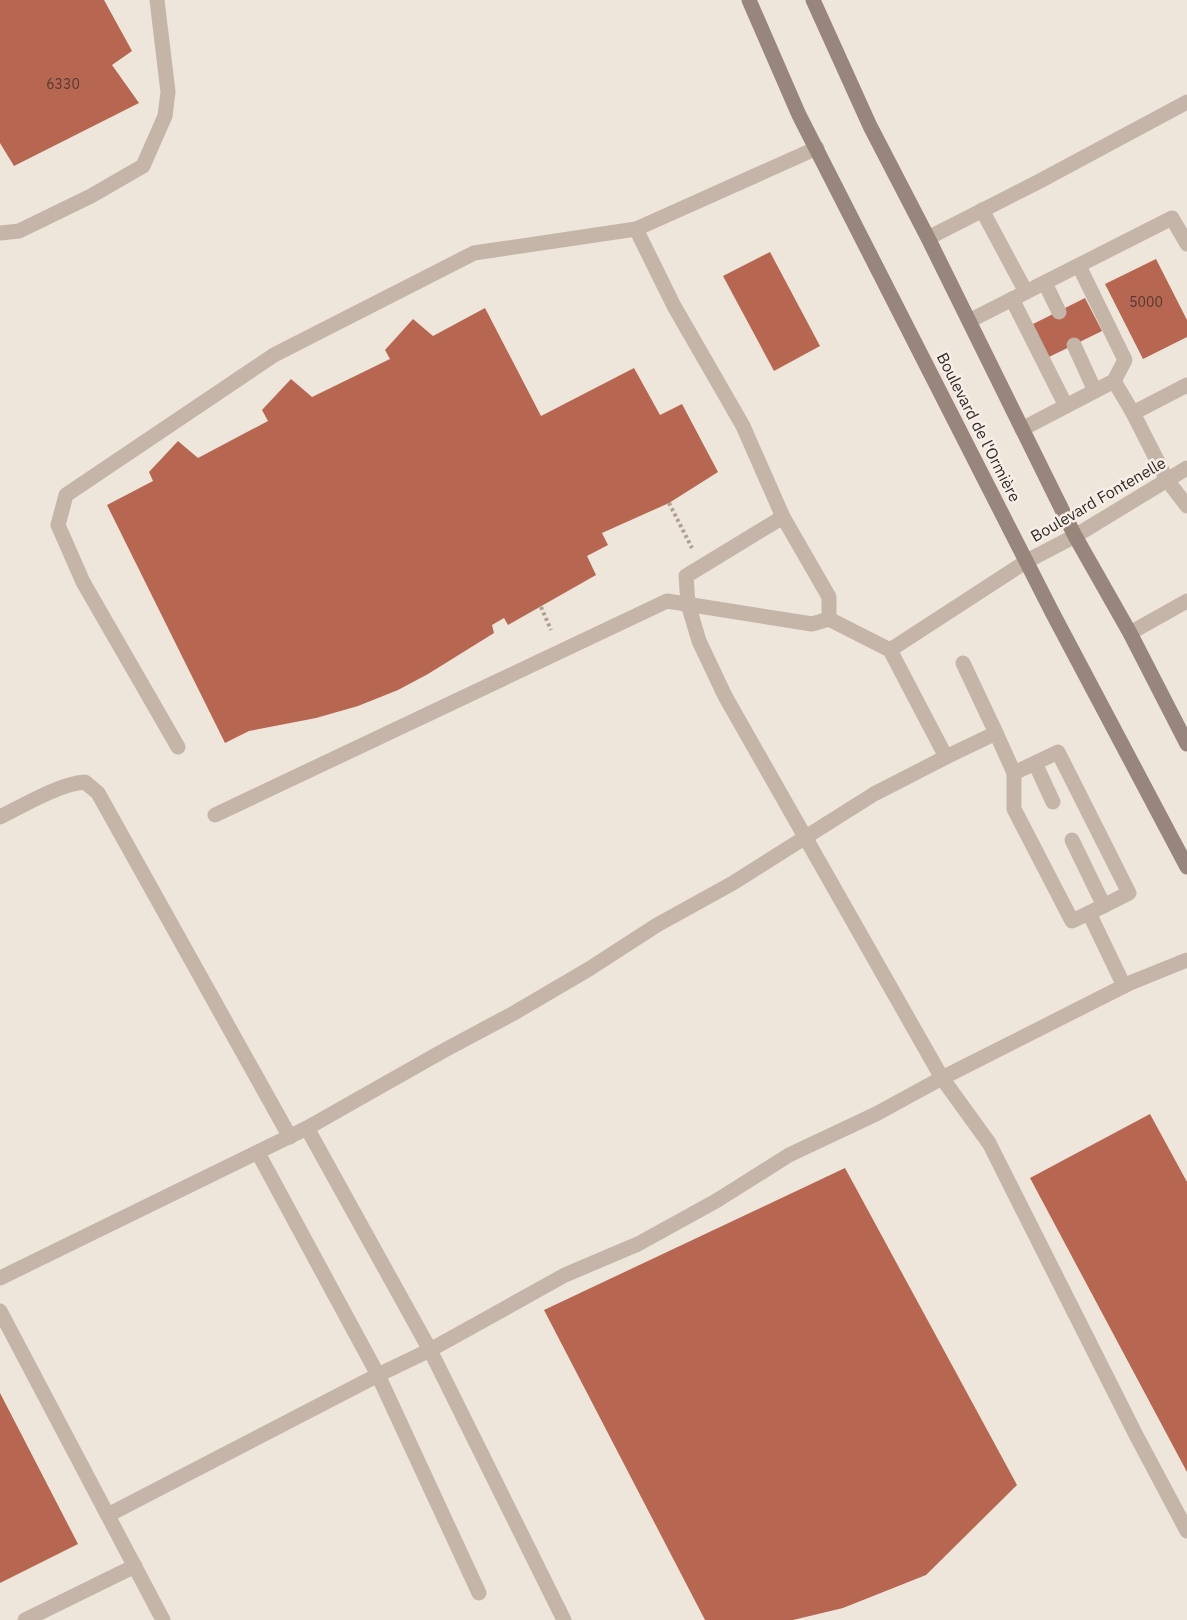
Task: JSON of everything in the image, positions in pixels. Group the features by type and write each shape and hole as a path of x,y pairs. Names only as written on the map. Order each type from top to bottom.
{"main road":[{"name":"Boulevard de l'Ormière","path":"749,0 800,115 1052,612 1187,867"},
{"path":"813,0 870,126 1075,536 1130,633 1187,744"}],"street":[{"path":"0,233 19,231 91,196 143,166 165,116 168,92 157,0"},
{"path":"928,238 1187,102"},
{"path":"178,747 83,582 58,525 66,495 274,355 474,254 636,229 817,148"},
{"path":"982,210 1066,406"},
{"path":"969,321 1172,218 1187,244"},
{"path":"636,229 674,306 743,426 783,517 829,597 829,619"},
{"path":"1022,429 1114,381 1125,360 1079,266"},
{"path":"1045,283 1059,312"},
{"path":"1074,345 1095,391"},
{"path":"1114,381 1167,480 1187,506"},
{"path":"1133,413 1187,385"},
{"name":"Boulevard Fontenelle","path":"890,650 1027,561 1075,536 1187,468"},
{"path":"783,517 686,576 688,604 699,641 725,696 942,1078 989,1143 1187,1531"},
{"path":"215,815 667,601 812,624 829,619 890,650 946,757"},
{"path":"1130,633 1187,601"},
{"path":"963,663 1014,772 1014,809 1072,921 1129,893 1058,752 1014,772"},
{"path":"0,1278 307,1128 523,1008 657,925 733,883 874,794 996,733"},
{"path":"1035,763 1053,802"},
{"path":"0,817 75,783 85,782 98,793 290,1137"},
{"path":"1072,840 1104,906"},
{"path":"1089,913 1124,986"},
{"path":"108,1515 430,1350 565,1275 638,1244 716,1201 789,1155 876,1114 1124,986 1187,960"},
{"path":"307,1128 430,1350 564,1620"},
{"path":"258,1153 378,1375 480,1593"},
{"path":"0,1311 163,1620"},
{"path":"25,1620 135,1566"}],"path":[{"path":"669,503 701,567"},
{"path":"540,606 547,624"}],"building":[{"path":"0,0 104,0 132,51 112,65 139,103 14,166 0,143"},
{"path":"770,252 820,346 774,371 723,276"},
{"path":"1156,259 1187,320 1187,337 1143,359 1105,284"},
{"path":"1085,298 1102,331 1049,357 1033,324"},
{"path":"485,308 541,416 634,368 660,415 682,404 718,472 669,503 602,533 608,545 587,556 596,575 508,625 504,618 492,625 494,633 428,674 398,690 358,706 316,718 249,731 225,743 107,505 153,481 149,472 178,441 198,458 268,421 262,410 291,379 312,397 390,359 385,350 413,319 433,336"},
{"path":"1150,1114 1187,1182 1187,1472 1030,1178"},
{"path":"845,1168 1017,1485 926,1575 843,1608 793,1620 705,1620 544,1310"},
{"path":"0,1393 78,1544 0,1583"}]}
